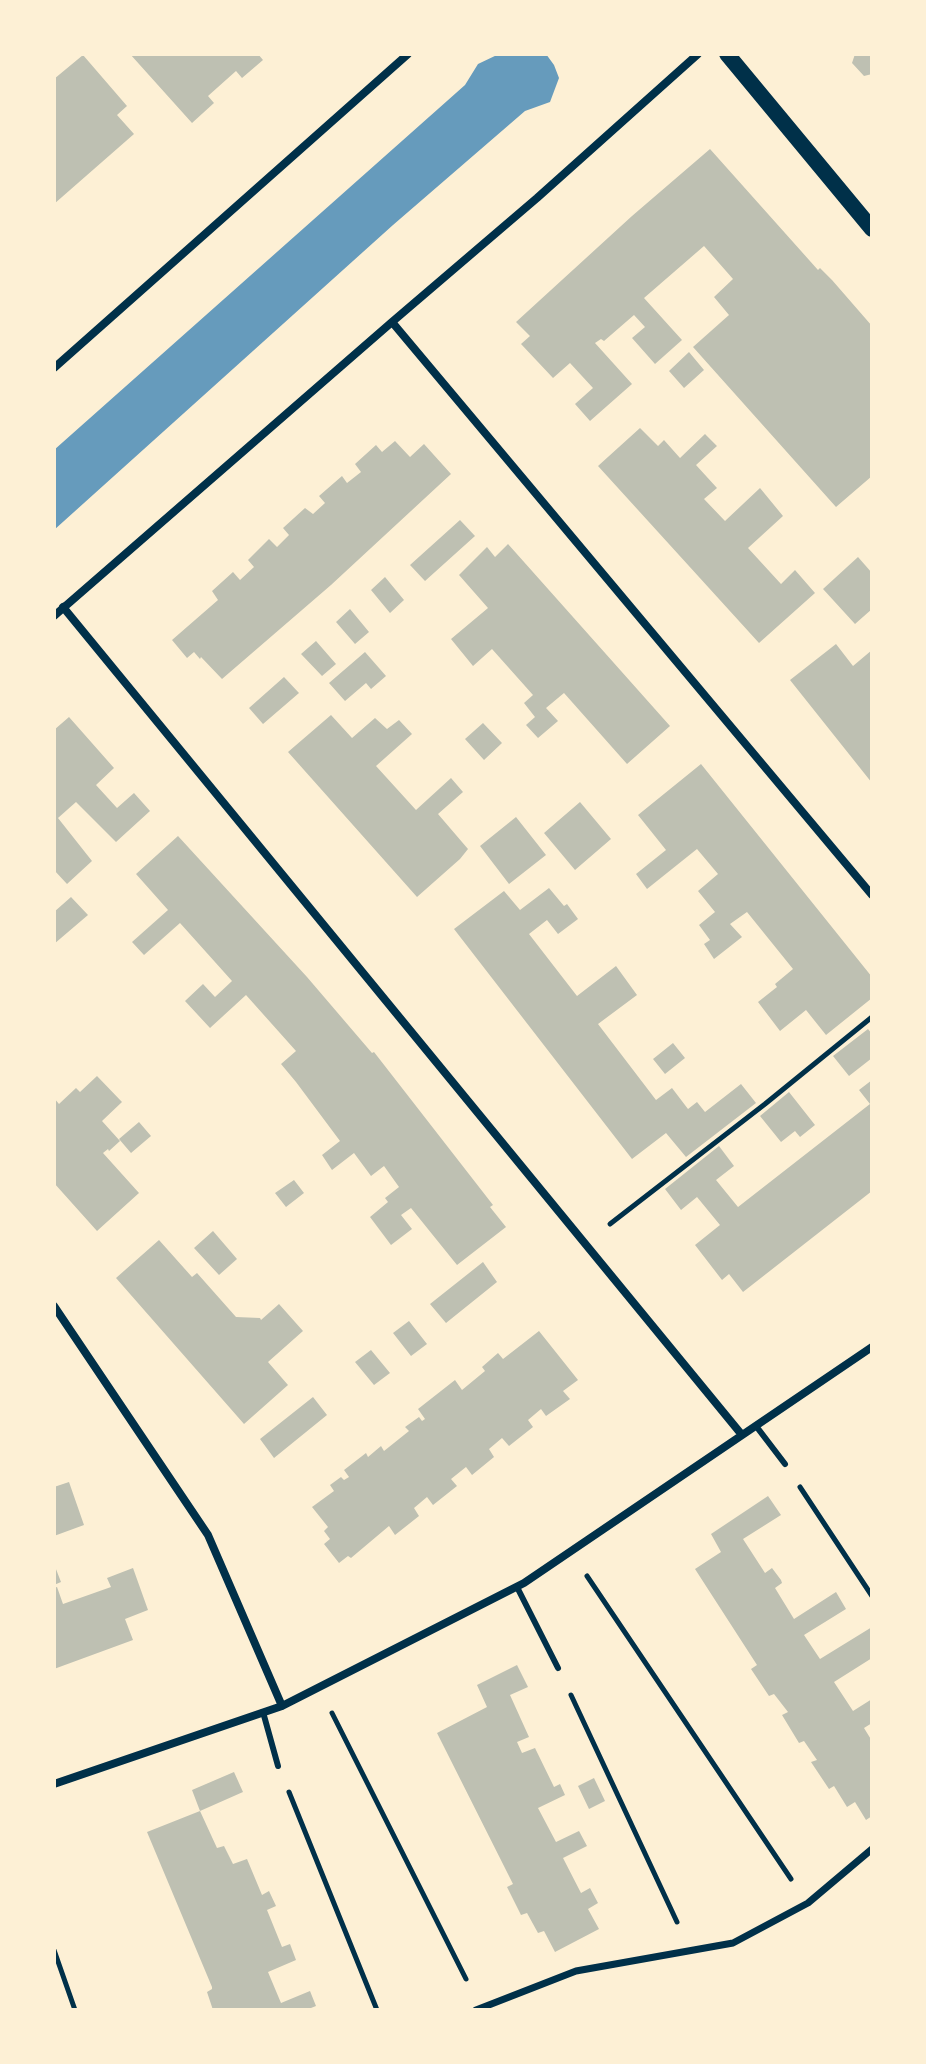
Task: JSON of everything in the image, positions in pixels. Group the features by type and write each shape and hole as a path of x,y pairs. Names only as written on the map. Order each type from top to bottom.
{"main road":[{"path":"727,54 872,229"}],"street":[{"path":"54,368 408,54"},
{"path":"54,616 537,198 698,54"},
{"path":"392,322 872,895"},
{"path":"63,607 742,1435"},
{"path":"54,1306 208,1535 282,1706"},
{"path":"54,1784 282,1706 517,1587 872,1347"},
{"path":"478,2009 576,1971 733,1943 808,1903 872,1849"}],"lane":[{"path":"756,1426 785,1464"},
{"path":"517,1587 558,1668"},
{"path":"263,1712 278,1766"}],"path":[{"path":"584,1244 872,1017"},
{"path":"785,1464 872,1596"},
{"path":"571,1551 808,1903"},
{"path":"558,1668 691,1951"},
{"path":"319,1687 478,2009"},
{"path":"278,1766 377,2010"},
{"path":"54,1950 75,2010"}],"water":[{"path":"499,54 546,54 559,78 550,102 525,111 393,225 54,530 54,450 465,85 478,64"}],"building":[{"path":"130,54 258,54 263,60 242,78 236,71 208,96 214,103 192,123"},
{"path":"855,54 872,54 872,74 864,76 852,63"},
{"path":"83,55 127,106 117,115 134,134 54,204 54,79"},
{"path":"710,149 872,326 872,476 836,507 693,347 729,315 714,297 733,279 704,246 644,298 682,340 655,364 632,338 645,327 634,315 604,341 601,339 595,343 632,384 590,421 575,404 593,388 570,363 553,378 521,344 530,336 516,322"},
{"path":"689,352 704,370 684,388 669,371"},
{"path":"640,428 658,446 664,440 680,458 705,434 717,446 696,465 717,488 704,499 725,521 760,488 783,516 748,548 781,584 795,570 815,593 759,643 598,466"},
{"path":"395,441 410,457 424,444 451,474 331,585 222,679 194,652 187,658 172,640 218,600 212,591 233,572 240,580 254,567 248,560 269,539 277,547 289,535 283,528 305,508 313,514 325,503 319,496 342,476 347,483 361,472 355,464 376,445 382,452"},
{"path":"460,520 475,536 425,581 410,565"},
{"path":"508,544 670,726 627,764 564,693 546,708 558,721 538,738 526,725 535,717 524,703 533,695 492,649 473,666 451,639 488,608 459,575 487,547 495,557"},
{"path":"858,557 872,573 872,609 855,624 823,589"},
{"path":"385,577 404,600 390,613 371,590"},
{"path":"350,609 369,632 355,644 336,622"},
{"path":"316,641 336,664 322,676 301,654"},
{"path":"836,644 853,666 872,650 872,783 790,680"},
{"path":"365,652 386,676 371,689 366,683 345,701 329,683"},
{"path":"284,677 299,693 263,724 249,708"},
{"path":"331,715 352,738 375,718 387,729 399,720 412,734 376,766 416,810 451,778 463,792 438,814 468,849 417,897 288,752"},
{"path":"69,717 114,768 96,785 117,808 134,793 150,811 116,842 76,802 58,818 92,861 67,884 54,870 54,730"},
{"path":"483,723 502,743 484,760 465,739"},
{"path":"701,764 872,977 872,998 826,1035 806,1010 780,1031 758,1002 793,969 747,912 730,924 742,937 714,959 704,944 710,940 699,925 715,912 698,891 718,874 697,849 647,889 636,874 666,850 638,815"},
{"path":"580,802 611,839 575,870 544,833"},
{"path":"516,817 546,855 509,884 480,846"},
{"path":"178,836 374,1052 493,1205 490,1207 506,1227 457,1265 411,1208 401,1215 412,1229 391,1245 370,1217 388,1202 385,1198 399,1187 384,1166 371,1176 354,1153 332,1170 322,1155 340,1141 281,1064 296,1051 246,995 210,1028 185,1001 203,984 215,997 232,981 180,923 144,955 132,942 168,910 136,874"},
{"path":"549,888 578,919 558,934 547,920 529,934 577,996 616,966 637,995 598,1024 656,1100 672,1088 688,1109 697,1102 705,1112 741,1084 756,1103 686,1157 666,1133 632,1159 454,929 504,891 520,910"},
{"path":"71,897 88,915 54,944 54,912"},
{"path":"868,1029 872,1034 872,1058 849,1076 833,1056"},
{"path":"673,1043 685,1058 665,1074 653,1059"},
{"path":"97,1076 122,1102 102,1121 120,1141 103,1153 139,1193 97,1231 54,1183 54,1098 59,1104 76,1088 80,1092"},
{"path":"872,1080 872,1191 743,1292 729,1274 722,1280 695,1245 720,1225 697,1197 681,1210 665,1189 719,1146 734,1166 716,1180 738,1207 870,1104 859,1090"},
{"path":"789,1092 815,1125 800,1137 795,1131 781,1142 760,1116"},
{"path":"139,1122 151,1136 131,1153 119,1139"},
{"path":"294,1180 304,1193 286,1207 275,1193"},
{"path":"213,1231 237,1259 219,1275 194,1248"},
{"path":"159,1240 192,1277 197,1273 236,1317 261,1320 279,1304 303,1331 268,1362 288,1385 244,1424 116,1278"},
{"path":"483,1262 497,1282 446,1323 430,1304"},
{"path":"409,1321 427,1344 411,1356 393,1333"},
{"path":"539,1331 578,1380 563,1391 570,1399 546,1416 541,1409 528,1420 533,1427 509,1446 502,1438 489,1449 494,1457 472,1475 466,1467 451,1479 457,1486 433,1505 427,1497 414,1508 419,1516 395,1535 389,1526 351,1558 348,1556 339,1563 324,1544 330,1539 324,1531 328,1527 312,1507 334,1491 330,1485 341,1477 344,1480 349,1477 344,1470 366,1453 368,1457 381,1446 384,1451 409,1431 405,1427 419,1417 422,1421 425,1419 418,1409 455,1380 462,1390 485,1371 482,1367 498,1353 503,1359"},
{"path":"371,1350 390,1373 374,1385 355,1362"},
{"path":"313,1397 327,1415 274,1458 260,1439"},
{"path":"69,1482 84,1525 54,1536 54,1487"},
{"path":"768,1496 781,1515 743,1539 765,1573 772,1568 781,1580 782,1583 775,1588 794,1619 836,1592 846,1609 804,1635 820,1659 872,1627 872,1658 834,1682 853,1711 872,1699 872,1723 864,1728 872,1741 872,1816 866,1820 855,1802 847,1807 834,1786 829,1789 811,1762 817,1760 804,1741 799,1743 782,1715 788,1712 774,1694 769,1696 751,1669 757,1665 695,1569 721,1552 711,1534"},
{"path":"54,1564 61,1582 54,1585"},
{"path":"133,1568 148,1610 125,1619 133,1640 54,1669 54,1588 57,1587 63,1604 111,1587 107,1578"},
{"path":"517,1665 528,1687 510,1695 529,1737 517,1742 522,1753 535,1748 554,1787 560,1784 565,1795 538,1808 556,1842 579,1831 587,1846 563,1858 581,1893 590,1888 598,1903 588,1909 599,1929 555,1952 544,1931 538,1933 527,1913 521,1915 507,1887 513,1884 437,1733 487,1707 477,1685"},
{"path":"234,1772 243,1792 200,1811 192,1790"},
{"path":"594,1778 605,1801 589,1809 578,1786"},
{"path":"200,1811 217,1848 224,1846 233,1864 247,1859 262,1895 269,1891 276,1906 267,1910 282,1947 290,1944 296,1960 268,1972 281,2003 310,1991 316,2006 306,2010 213,2010 207,1992 212,1987 147,1832"}]}
